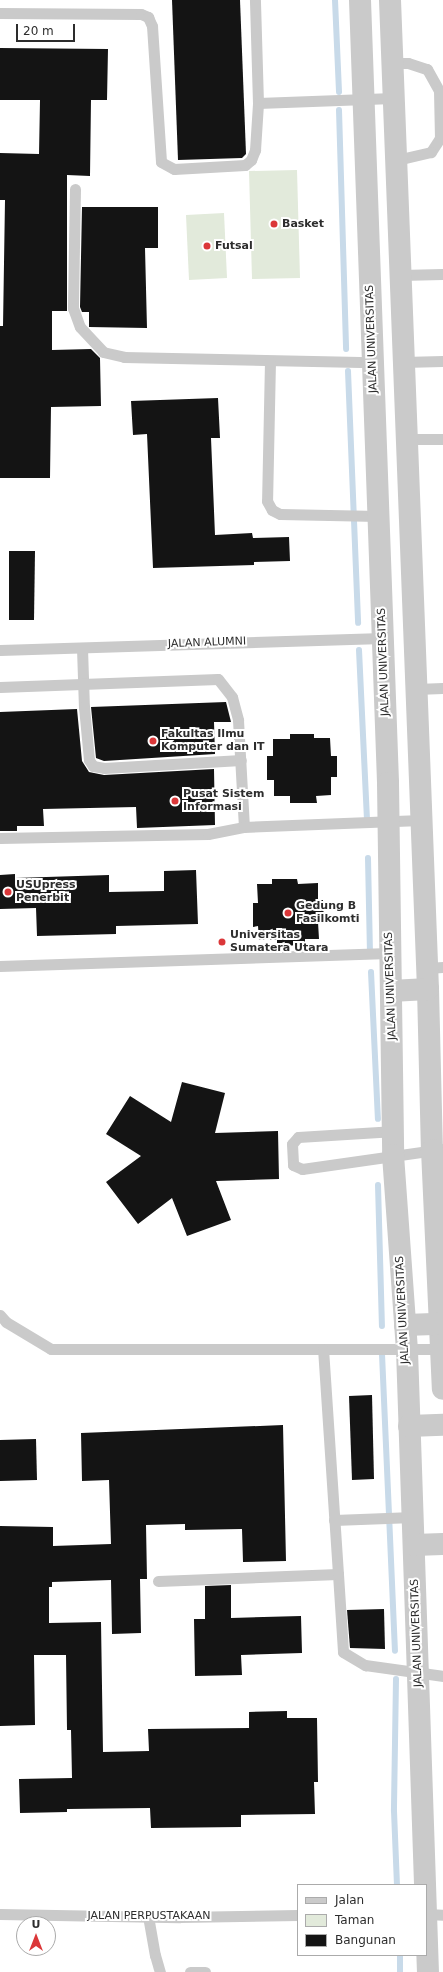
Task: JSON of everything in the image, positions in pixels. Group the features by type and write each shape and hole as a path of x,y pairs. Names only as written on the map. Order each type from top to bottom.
{"street":[{"name":"JALAN UNIVERSITAS","path":"360,0 372,362 369,516 383,638 389,823 389,953 395,1131 393,1154 407,1350 419,1674 432,1914 428,1972"},
{"path":"390,0 421,820 435,968 428,989 437,1149 443,1389"},
{"path":"372,362 403,362"},
{"path":"369,516 410,518"},
{"name":"JALAN ALUMNI","path":"383,638 414,637"},
{"path":"388,783 420,780"},
{"path":"391,991 428,989"},
{"path":"405,1324 441,1324"},
{"path":"409,1426 443,1425"},
{"path":"414,1545 443,1544"}],"lane":[{"path":"0,13 142,14 148,17 152,26 161,162 169,168 245,165 251,160 255,150 258,102 255,0"},
{"path":"392,63 408,63 428,69 440,91 440,138 431,152 396,160"},
{"path":"258,102 393,98"},
{"path":"75,189 73,308 80,327 103,352 124,357 372,362"},
{"path":"400,275 443,274"},
{"path":"270,361 267,502 272,510 280,514 369,516"},
{"path":"403,362 443,361"},
{"path":"406,439 443,439"},
{"name":"JALAN ALUMNI","path":"0,650 383,638"},
{"path":"82,648 83,686 89,760 93,766 104,768 241,760"},
{"path":"0,687 83,686 218,679 232,697 238,720 244,827"},
{"path":"416,689 443,688"},
{"path":"0,838 208,834 244,827 389,823 421,820"},
{"path":"0,966 389,953"},
{"path":"395,1131 298,1137 292,1144 293,1165 302,1169 393,1154 437,1149"},
{"path":"0,1315 6,1322 51,1349 441,1349"},
{"path":"323,1350 343,1652 365,1666 443,1676"},
{"path":"334,1520 413,1516"},
{"path":"158,1581 338,1574"},
{"name":"JALAN PERPUSTAKAAN","path":"0,1914 148,1916 297,1915"},
{"path":"148,1916 154,1955 160,1972"},
{"path":"190,1972 204,1972"}],"green space":[{"name":"Basket","path":"297,170 300,278 252,279 249,171"},
{"name":"Futsal","path":"224,213 227,278 189,280 186,215"}],"building":[{"path":"172,0 240,0 246,154 242,158 178,160"},
{"path":"0,48 108,49 107,100 91,100 90,176 67,175 67,311 52,311 52,350 91,349 100,358 101,406 51,407 50,478 0,478 0,326 3,326 5,200 0,200 0,153 39,154 40,100 0,100"},
{"path":"82,207 158,207 158,248 145,248 147,328 89,327 89,312 82,312 80,307"},
{"path":"218,398 220,438 211,438 215,535 252,533 253,538 289,537 290,561 254,562 254,565 153,568 147,434 133,435 131,401"},
{"path":"9,551 35,551 34,620 9,620"},
{"name":"Fakultas Ilmu Komputer dan IT","path":"226,702 231,722 214,722 215,754 104,761 96,758 91,707"},
{"path":"77,709 82,761 89,772 104,775 214,769 215,825 137,828 136,807 43,809 44,826 17,826 17,831 0,831 0,712"},
{"path":"290,734 314,734 314,738 330,738 331,756 337,756 337,777 331,777 331,795 316,796 317,803 290,803 290,796 274,796 274,780 267,780 267,756 273,756 273,739 290,739"},
{"path":"196,870 198,924 116,926 116,934 37,936 36,908 0,909 0,875 15,874 15,878 109,875 109,892 164,891 164,871"},
{"name":"Gedung B Fasilkomti","path":"272,879 297,879 298,884 318,883 318,900 323,900 324,922 318,922 319,939 305,939 305,945 277,946 277,940 259,940 258,926 253,927 253,903 258,903 257,884 272,884"},
{"path":"182,1082 225,1093 215,1133 278,1131 279,1179 216,1181 231,1220 187,1236 172,1198 138,1224 106,1182 141,1156 106,1134 130,1096 171,1122"},
{"path":"372,1395 374,1479 352,1480 349,1396"},
{"path":"283,1425 286,1561 243,1562 242,1529 185,1530 185,1524 146,1525 147,1579 140,1579 141,1633 112,1634 111,1580 52,1582 52,1587 49,1587 49,1623 101,1622 103,1752 149,1751 148,1729 249,1728 249,1712 287,1711 287,1718 317,1718 318,1782 314,1782 315,1814 241,1815 241,1827 151,1828 150,1808 67,1809 67,1812 20,1813 19,1779 72,1778 71,1730 67,1730 66,1655 34,1655 35,1725 0,1726 0,1526 53,1527 53,1546 111,1544 109,1480 82,1481 81,1433"},
{"path":"36,1439 37,1480 0,1481 0,1440"},
{"path":"231,1585 231,1618 301,1616 302,1653 241,1655 242,1675 195,1676 194,1619 205,1619 205,1586"},
{"path":"384,1609 385,1649 350,1648 347,1610"}],"waterway":[{"path":"335,0 339,92"},
{"path":"339,110 346,349"},
{"path":"348,371 358,623"},
{"path":"359,650 367,820"},
{"path":"368,858 370,951"},
{"path":"371,972 378,1119"},
{"path":"378,1185 382,1326"},
{"path":"382,1354 395,1651"},
{"path":"396,1679 394,1811 397,1884"},
{"path":"400,1956 400,1972"}],"place":[{"name":"Basket","path":"274,224"},
{"name":"Futsal","path":"207,246"},
{"name":"Fakultas Ilmu Komputer dan IT","path":"153,741"},
{"name":"Pusat Sistem Informasi","path":"175,801"},
{"name":"USUpress Penerbit","path":"8,892"},
{"name":"Gedung B Fasilkomti","path":"288,913"},
{"name":"Universitas Sumatera Utara","path":"222,942"}]}
